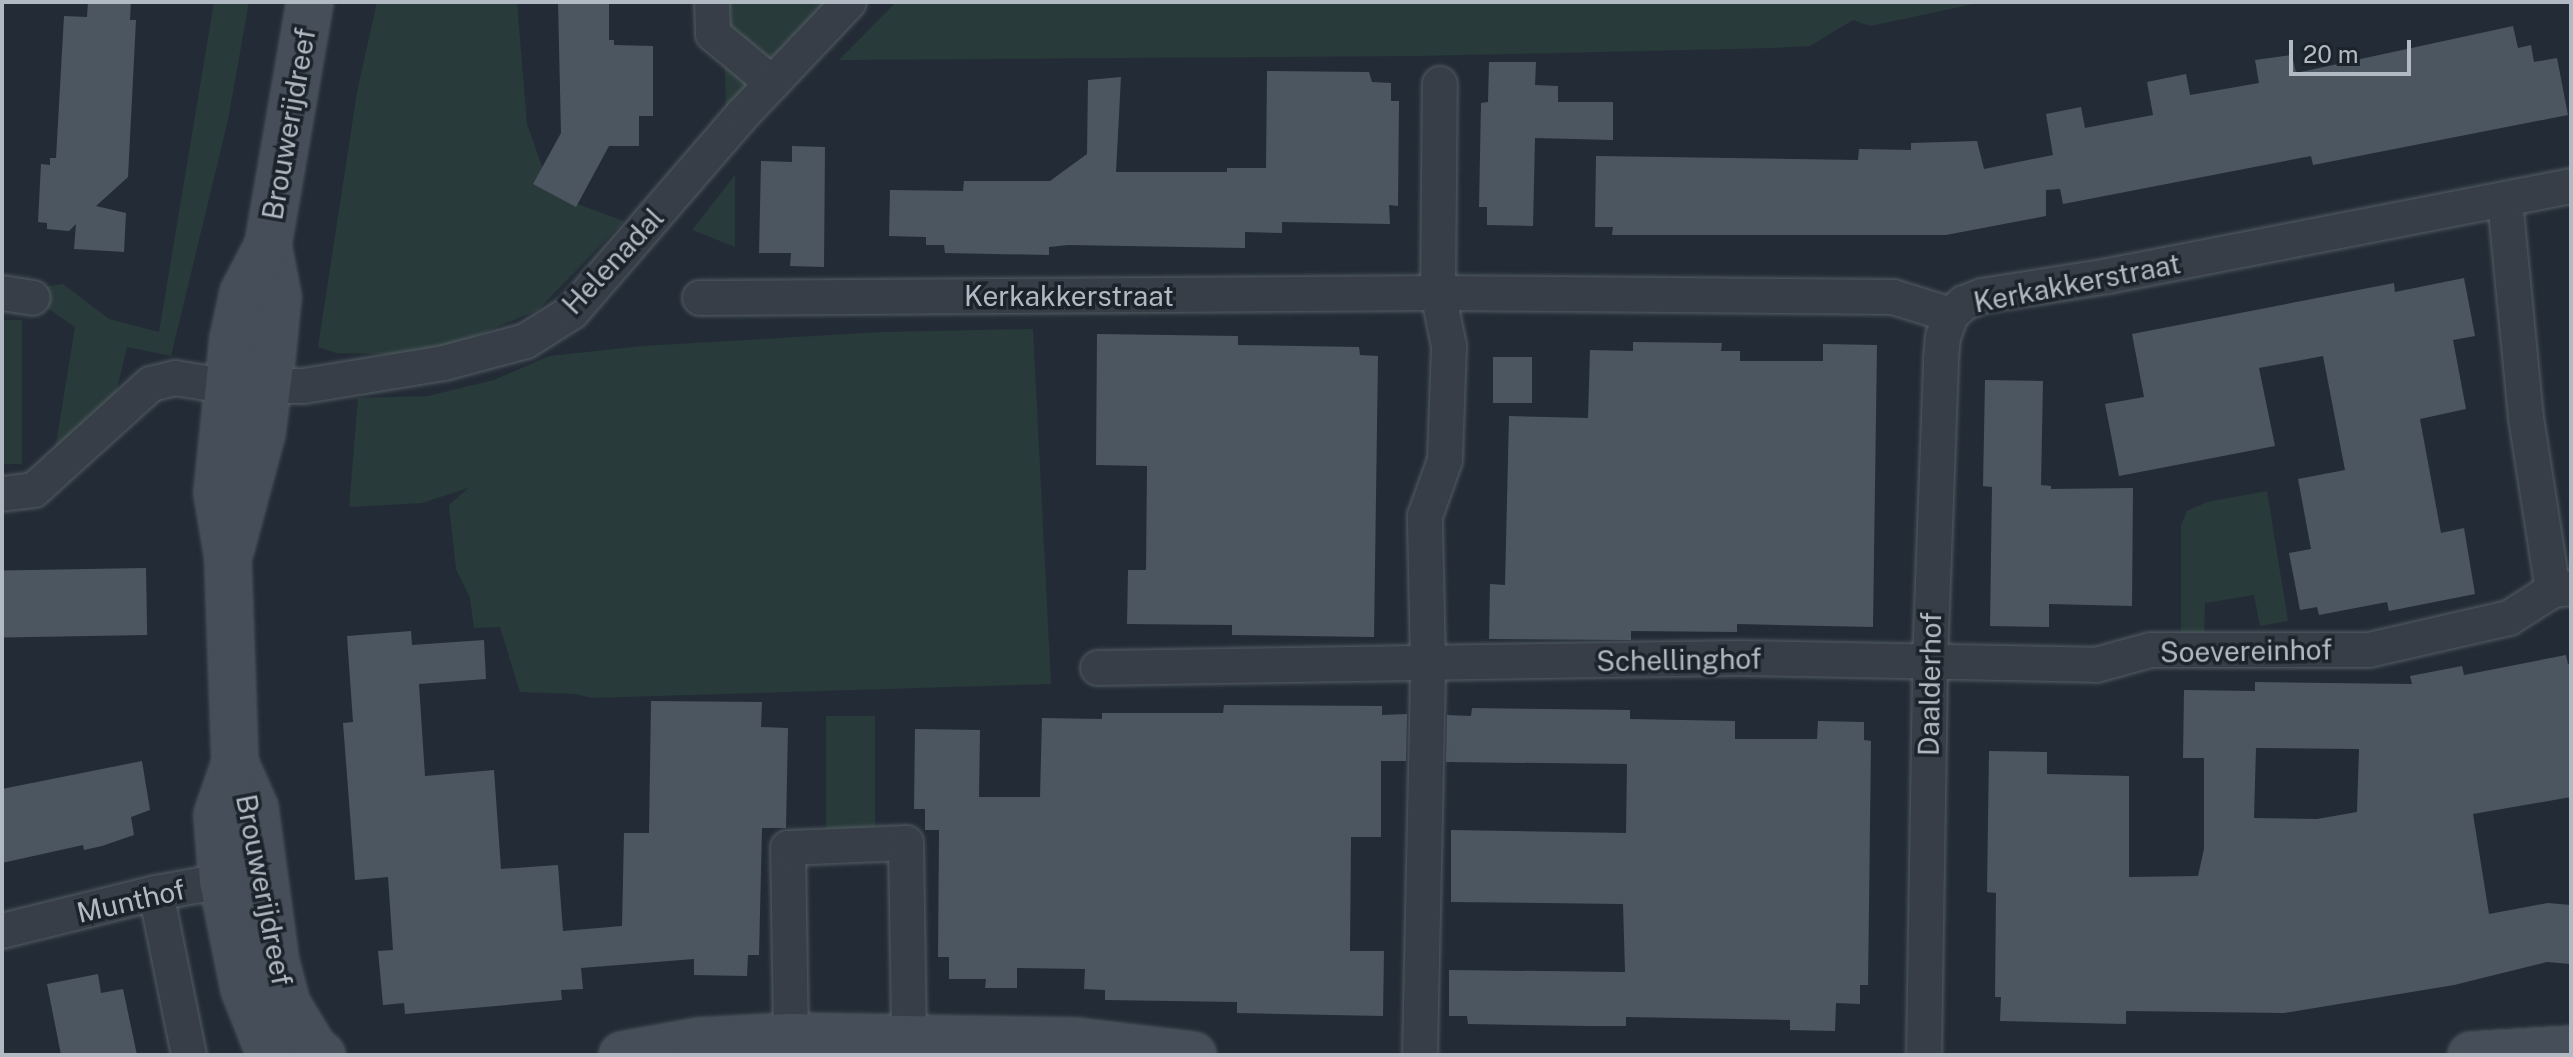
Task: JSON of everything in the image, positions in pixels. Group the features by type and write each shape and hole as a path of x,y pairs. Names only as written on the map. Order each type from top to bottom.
{"street":[{"name":"Brouwerijdreef","path":"270,1055 244,989 242,877 255,808 235,763 228,558 262,433 246,387 278,297 268,245 310,2"},
{"path":"712,2 713,34 772,83"},
{"name":"Helenadal","path":"2,494 34,490 151,384 175,378 246,387 304,386 444,363 526,341 572,312 772,83 849,2"},
{"path":"1420,1055 1428,665 1425,516 1445,460 1449,346 1438,293 1440,84"},
{"name":"Kerkakkerstraat","path":"700,298 1438,293 1893,297 1951,315 1964,303 1982,296 2571,186"},
{"name":"Soevereinhof","path":"1930,663 2096,665 2151,650 2369,650 2509,618 2562,589 2526,418 2505,200"},
{"name":"Daalderhof","path":"1924,1055 1930,663 1941,359 1943,337 1951,315"},
{"name":"Schellinghof","path":"1098,668 1742,658 1930,663"},
{"path":"791,1036 788,848 906,843 909,1037"},
{"name":"Brouwerijdreef","path":"242,877 276,963 287,1004 316,1052 322,1055"},
{"name":"Munthof","path":"2,931 156,893 242,877"},
{"path":"156,893 189,1055"},
{"path":"622,1055 698,1041 791,1036 1076,1041 1193,1055"},
{"path":"2471,1055 2571,1049"}],"shaded area":[{"path":"214,2 249,2 228,120 171,356 127,347 115,397 53,462 75,327 33,298 43,287 63,284 109,319 159,332"},
{"path":"377,2 517,2 527,124 546,178 567,200 624,221 538,310 456,344 396,354 336,353 318,347 357,92"},
{"path":"723,2 831,2 726,112"},
{"path":"896,2 1983,2 1870,26 1853,20 1810,46 1773,48 1420,56 839,60"},
{"path":"735,175 735,247 692,230"},
{"path":"2,320 22,320 22,464 2,464"},
{"path":"1033,329 1051,684 591,698 576,694 520,692 500,627 474,628 470,598 456,569 449,505 468,488 422,503 349,507 358,398 428,396 494,380 549,356 643,346 882,332"},
{"path":"2267,491 2288,621 2260,626 2254,595 2205,603 2204,636 2181,636 2181,525 2187,511 2207,502"},
{"path":"826,716 875,716 875,828 826,828"}],"building":[{"path":"88,2 131,2 130,20 136,20 128,177 96,206 126,213 124,252 74,249 76,224 69,231 47,229 47,223 38,222 41,164 50,165 50,158 56,158 64,16 87,17"},
{"path":"558,2 609,2 609,40 614,40 614,45 653,46 653,116 639,116 639,146 609,146 576,207 533,184 561,133"},
{"path":"2513,26 2518,48 2531,45 2534,62 2557,58 2568,115 2313,165 2311,156 2063,204 2060,189 2046,190 2046,216 1946,235 1612,235 1613,227 1595,227 1596,156 1858,160 1859,149 1911,150 1911,143 1977,141 1984,169 2053,155 2046,114 2081,107 2085,128 2153,115 2147,82 2186,74 2190,95 2259,83 2255,60 2292,55 2296,73"},
{"path":"1489,62 1536,62 1535,85 1558,86 1558,102 1613,102 1613,140 1535,138 1533,226 1487,225 1487,207 1479,207 1481,103 1488,102"},
{"path":"1267,71 1369,72 1372,82 1391,83 1391,101 1399,101 1398,206 1389,205 1390,224 1282,222 1282,233 1245,232 1245,248 1068,245 1049,247 1049,255 945,253 944,245 926,245 926,237 889,236 890,190 963,191 964,181 1050,181 1087,154 1088,80 1121,77 1116,172 1227,172 1227,168 1266,168"},
{"path":"792,146 825,147 824,267 790,266 791,253 759,253 761,161 792,162"},
{"path":"2464,278 2475,336 2453,340 2466,409 2420,419 2441,533 2464,528 2475,594 2389,611 2387,602 2319,615 2317,607 2300,610 2289,553 2311,549 2298,479 2345,470 2323,356 2259,368 2275,446 2119,476 2105,404 2144,397 2132,334 2394,283 2395,292"},
{"path":"1097,334 1238,336 1238,345 1359,347 1360,355 1378,356 1374,637 1232,635 1232,625 1127,624 1128,570 1146,570 1147,466 1096,465"},
{"path":"1633,342 1722,343 1721,351 1740,351 1740,361 1823,361 1823,344 1877,345 1873,627 1737,624 1737,632 1631,631 1631,640 1489,639 1490,584 1505,585 1509,416 1588,418 1590,350 1633,351"},
{"path":"1493,357 1532,357 1532,403 1493,403"},
{"path":"1985,380 2043,381 2041,485 2051,486 2051,489 2133,488 2132,606 2049,604 2049,627 1990,626 1992,487 1983,486"},
{"path":"146,568 147,635 3,638 2,571"},
{"path":"411,631 412,645 484,640 486,679 419,684 425,776 494,770 501,869 558,865 563,931 622,926 624,833 649,833 651,701 762,702 761,727 788,728 786,828 762,828 759,955 748,955 747,976 694,975 694,959 581,968 583,989 561,990 562,1000 405,1014 404,1003 383,1005 378,951 393,950 388,877 355,880 343,723 353,722 347,636"},
{"path":"2566,655 2568,664 2571,663 2571,797 2473,814 2489,914 2548,903 2571,905 2571,964 2547,962 2454,985 2284,1013 2126,1011 2126,1024 2000,1021 2001,997 1995,997 1996,893 1987,892 1989,751 2047,752 2047,774 2129,776 2129,877 2198,876 2204,849 2204,758 2183,758 2184,690 2255,691 2255,682 2412,684 2410,676 2462,666 2464,675","holes":["2256,748 2359,749 2357,812 2317,819 2254,818"]},
{"path":"1224,705 1382,706 1382,715 1407,714 1406,761 1381,761 1381,837 1351,837 1350,951 1384,951 1383,1016 1237,1013 1237,1002 1105,1000 1105,990 1084,989 1085,969 1017,968 1017,988 985,988 986,979 949,979 949,957 938,957 939,830 925,830 925,809 914,809 915,729 980,730 979,797 1040,797 1042,718 1102,719 1102,713 1223,713"},
{"path":"1472,708 1630,710 1630,719 1735,721 1735,739 1817,739 1818,721 1864,722 1864,740 1871,741 1868,985 1860,985 1860,1004 1836,1003 1835,1031 1790,1030 1790,1020 1626,1017 1626,1026 1590,1026 1468,1024 1467,1016 1449,1016 1449,970 1625,972 1623,904 1451,902 1451,830 1626,833 1627,764 1446,762 1447,715 1471,716"},
{"path":"142,761 150,810 131,817 134,835 84,850 83,845 2,863 2,789"},
{"path":"98,974 101,993 123,989 137,1055 61,1055 47,984"}]}
